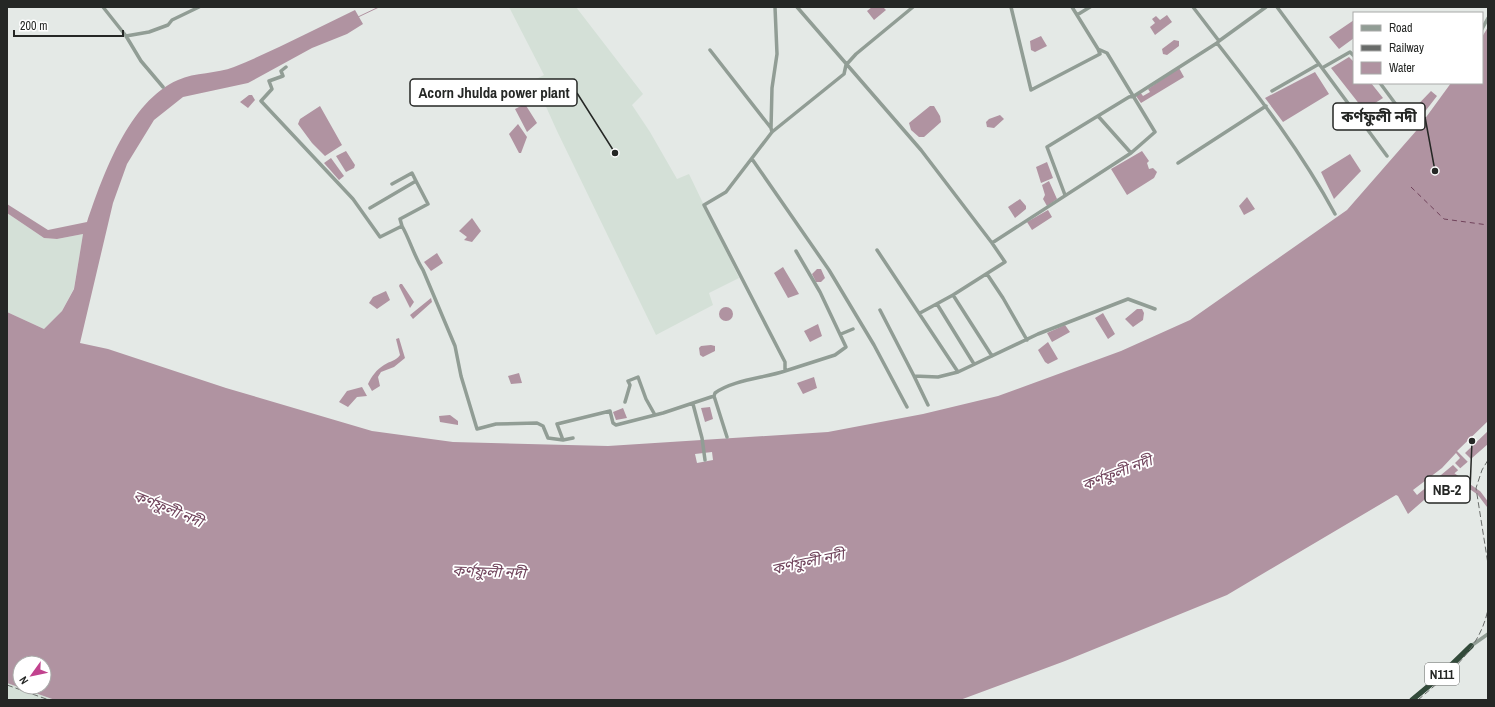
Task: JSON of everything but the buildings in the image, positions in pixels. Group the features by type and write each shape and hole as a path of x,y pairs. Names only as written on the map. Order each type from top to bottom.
{"highway":[{"name":"N111","path":"1412,700 1436,680 1471,646"}],"street":[{"path":"103,7 126,36 141,61 163,87"},
{"path":"126,36 149,32 168,25 172,20 199,7"},
{"path":"771,130 772,88 777,54 775,7"},
{"path":"797,7 921,150 1005,262 954,295 920,313"},
{"path":"785,371 785,362 704,205 726,192 752,159 771,130 844,74 846,65 865,46 913,7"},
{"path":"1011,7 1031,90 1100,54 1072,7"},
{"path":"1077,15 1090,7"},
{"path":"1193,7 1266,106 1313,174 1335,214"},
{"path":"1065,195 1047,147 1129,97 1134,96 1218,42 1266,7"},
{"path":"1277,7 1387,156"},
{"path":"1483,27 1488,18"},
{"path":"992,243 1131,153 1155,132 1106,52 1098,49"},
{"path":"710,50 771,130"},
{"path":"1322,68 1350,52 1353,55"},
{"path":"1272,91 1319,64"},
{"path":"286,67 281,71 283,76 269,81 272,89 261,101 353,200 380,237 402,226"},
{"path":"1381,84 1403,114 1399,119"},
{"path":"1178,163 1266,106"},
{"path":"1098,116 1131,153"},
{"path":"752,159 829,270 877,350 907,407"},
{"path":"392,184 412,173 428,204 400,219 402,226 412,243 416,259 423,270 454,346 461,376 477,429 496,424 537,423 542,426 548,438 563,440 573,438"},
{"path":"370,208 416,181"},
{"path":"877,250 958,372"},
{"path":"563,440 557,424 610,411 613,423 616,425 693,404 714,396 716,392 721,389 749,380 767,377 835,355 846,346 820,292 796,251"},
{"path":"987,274 1003,298 1027,340"},
{"path":"954,295 992,356"},
{"path":"914,376 938,376 958,372 1038,334 1128,299 1155,309"},
{"path":"937,304 974,364"},
{"path":"880,310 928,405"},
{"path":"841,334 853,329"},
{"path":"625,402 630,386 628,381 638,377 646,399 655,415"},
{"path":"714,396 727,437"},
{"path":"693,404 702,438 705,460"},
{"path":"1471,646 1488,634"}],"shaded area":[{"path":"509,7 576,7 643,94 632,105 650,132 677,179 689,174 739,278 709,293 713,305 656,335 557,131 534,80 544,75"},
{"path":"7,213 44,238 57,239 83,234 74,288 62,311 44,329 7,312"},
{"path":"7,683 12,685 12,695 41,695 55,700 7,700"}],"water":[{"path":"872,7 883,7 886,10 874,20 867,11"},
{"path":"355,10 363,24 347,34 312,48 248,83 183,97 154,120 127,164 113,203 80,343 108,349 226,388 372,431 453,442 608,446 828,432 923,414 998,396 1121,351 1190,320 1347,210 1416,131 1450,84 1483,84 1483,35 1488,27 1488,444 1408,514 1396,495 1227,595 1065,661 960,700 55,700 41,695 52,695 52,655 12,655 12,685 7,683 7,312 44,329 62,311 74,289 83,234 57,239 44,238 7,213 7,204 48,230 87,222 101,183 120,141 145,104 161,90 185,77 220,71 250,60"},
{"path":"1167,15 1172,22 1155,35 1150,27 1155,23 1152,19 1156,16 1160,20"},
{"path":"1353,21 1353,39 1339,49 1329,37"},
{"path":"1041,36 1047,46 1035,52 1031,50 1030,41"},
{"path":"1174,40 1179,41 1179,46 1167,55 1163,54 1162,49"},
{"path":"1349,57 1353,61 1353,84 1372,84 1383,98 1364,110 1331,68"},
{"path":"1179,68 1184,77 1141,103 1136,96 1140,92 1143,96 1150,92 1148,89"},
{"path":"1315,72 1329,94 1283,122 1265,98"},
{"path":"1431,91 1437,96 1413,127 1411,126 1405,118"},
{"path":"249,95 252,95 255,100 248,108 240,102"},
{"path":"1389,102 1393,110 1379,119 1374,112"},
{"path":"525,104 537,123 527,132 515,109"},
{"path":"320,106 342,145 325,156 312,143 298,124 300,119"},
{"path":"930,106 934,106 940,116 941,122 924,137 919,137 911,130 909,123"},
{"path":"1000,115 1004,119 994,128 987,127 986,122 989,119"},
{"path":"518,124 527,137 521,153 519,153 509,134"},
{"path":"346,151 355,165 354,168 346,172 336,156"},
{"path":"1142,151 1149,161 1147,163 1149,169 1153,168 1157,172 1154,178 1127,195 1111,169"},
{"path":"1350,154 1361,171 1334,199 1321,172"},
{"path":"331,158 344,176 339,180 324,163"},
{"path":"1047,162 1053,178 1041,183 1036,167"},
{"path":"1049,181 1057,199 1047,206 1043,199 1045,195 1042,185"},
{"path":"1247,197 1255,209 1244,215 1239,206"},
{"path":"1020,199 1026,206 1026,209 1015,218 1008,207"},
{"path":"1048,210 1052,217 1032,230 1027,222"},
{"path":"472,218 481,231 472,242 464,240 467,237 459,231"},
{"path":"437,253 443,263 431,271 424,262"},
{"path":"783,267 799,294 788,298 774,273"},
{"path":"817,269 821,269 825,278 821,282 816,282 812,274"},
{"path":"402,284 414,302 410,308 399,286"},
{"path":"386,291 390,300 377,309 369,303 373,297"},
{"path":"431,298 432,302 413,319 410,315"},
{"path":"726,307 731,309 733,314 731,319 726,321 721,319 719,314 721,309"},
{"path":"1137,309 1142,309 1144,313 1143,320 1133,327 1125,319"},
{"path":"1103,313 1115,334 1108,339 1095,318"},
{"path":"818,324 822,336 810,342 804,331"},
{"path":"1065,325 1070,332 1052,342 1047,333"},
{"path":"399,338 405,358 394,367 381,372 378,377 380,386 372,391 368,384 374,373 381,367 395,360 400,355 396,339"},
{"path":"1048,342 1058,359 1048,364 1045,362 1038,350"},
{"path":"701,346 715,346 715,351 703,357 700,355 699,348"},
{"path":"519,373 522,383 511,384 508,376"},
{"path":"814,377 817,388 803,394 797,383"},
{"path":"362,387 367,396 357,397 348,407 339,402 347,391"},
{"path":"710,407 713,419 705,422 701,408"},
{"path":"623,408 627,418 616,420 613,412"},
{"path":"450,415 458,421 458,425 440,422 439,416"}],"pier":[{"path":"1488,421 1488,431 1465,453 1473,461 1470,464 1457,451"},
{"path":"712,452 713,460 697,463 695,454"},
{"path":"1456,453 1460,458 1455,463 1462,470 1460,472 1453,465 1417,495 1413,490 1442,468"}],"waterway":[{"path":"358,17 379,7"},
{"path":"1449,472 1479,493 1488,505"}],"ferry route":[{"path":"1411,187 1444,219 1488,225"}],"railway":[{"path":"1488,460 1482,470 1476,488 1488,564"},
{"path":"1418,700 1451,671 1470,649 1484,624 1488,609"},
{"path":"7,685 49,700"}],"place":[{"name":"Acorn Jhulda power plant","path":"615,153"},
{"name":"কর্ণফুলী নদী","path":"1435,171"},
{"name":"NB-2","path":"1472,441"}]}
